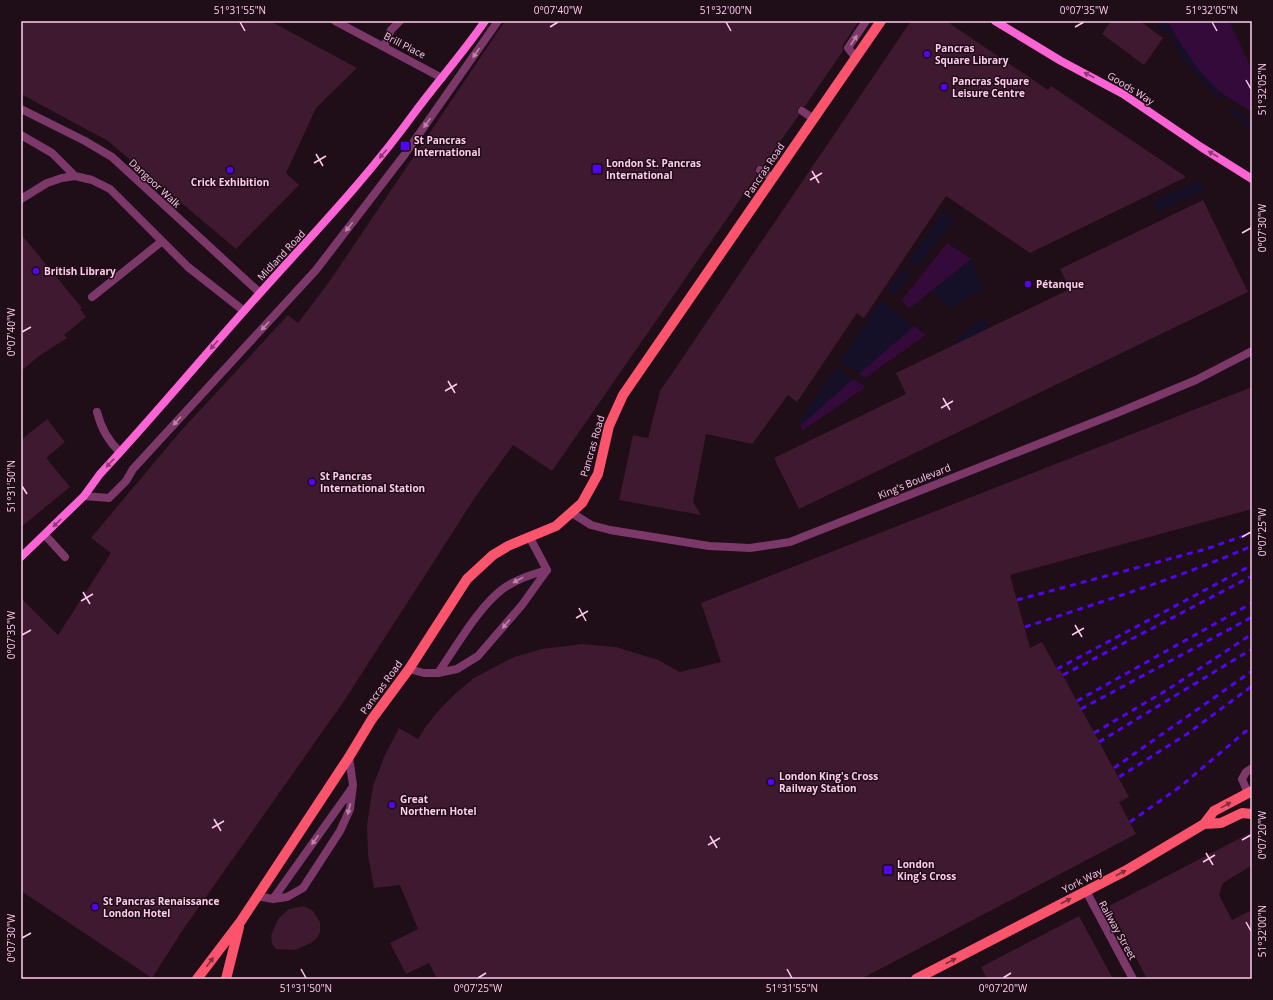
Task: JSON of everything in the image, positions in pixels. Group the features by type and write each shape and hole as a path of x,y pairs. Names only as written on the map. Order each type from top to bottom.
{"main road":[{"name":"Pancras Road","path":"197,979 257,896 349,757 372,719 409,669 461,588 475,570 501,550 556,526 572,513 588,494 598,474 609,426 623,395 881,21"},
{"name":"York Way","path":"916,979 1126,870 1204,824 1214,811 1250,792"},
{"path":"1204,824 1221,823 1242,813 1252,814"},
{"name":"Pancras Road","path":"226,979 240,921"}],"street":[{"name":"Brill Place","path":"335,21 442,78"},
{"path":"384,46 391,30 400,21"},
{"name":"Midland Road","path":"21,557 46,535 84,496 94,481 260,293 353,191 406,127 442,78 465,50 485,21"},
{"path":"84,496 109,498 126,481 133,469 316,270 405,154 498,21"},
{"path":"856,58 848,48 866,21"},
{"name":"Goods Way","path":"995,21 1061,61 1123,94 1201,147 1252,179"},
{"name":"Dangoor Walk","path":"21,109 85,141 112,157 260,293"},
{"path":"802,111 814,119"},
{"path":"21,134 52,153 75,176"},
{"path":"760,170 773,178"},
{"path":"21,199 47,183 75,176 92,180 110,189 161,242 188,267 244,311"},
{"path":"92,297 161,242"},
{"name":"King's Boulevard","path":"572,513 591,525 610,530 709,546 750,548 790,542 1117,413 1196,380 1252,351"},
{"path":"97,412 101,426 112,445 120,452"},
{"path":"46,535 65,557"},
{"path":"530,538 547,570"},
{"path":"438,673 490,600 504,588 525,576 547,570"},
{"path":"409,669 424,673 438,673 457,669 478,656 522,605 547,570"},
{"path":"257,896 273,899 287,897 303,888 345,822 350,808 353,785 349,757"},
{"path":"1250,792 1242,779 1246,772 1252,768"},
{"path":"273,899 353,785"},
{"name":"Railway Street","path":"1086,891 1133,979"}],"shaded area":[{"path":"1151,21 1166,21 1179,42 1224,95 1221,100 1220,97 1204,85 1193,69 1182,59 1171,36"},
{"path":"1167,21 1229,21 1252,70 1252,112 1226,96 1208,80 1193,62"},
{"path":"1232,108 1252,122 1252,129 1228,112"},
{"path":"1195,182 1205,189 1158,212 1153,202"},
{"path":"944,211 955,219 917,267 908,262"},
{"path":"947,243 971,259 910,308 901,301"},
{"path":"971,259 983,288 951,308 931,292"},
{"path":"903,269 911,274 894,296 888,291"},
{"path":"881,301 914,326 859,374 840,361"},
{"path":"985,317 988,329 955,345 955,340"},
{"path":"914,326 926,335 865,378 859,374"},
{"path":"836,368 853,379 800,426 798,423"},
{"path":"853,379 866,387 802,431 800,426"}],"building":[{"path":"21,21 270,21 357,68 316,108 286,173 299,185 236,249 108,141 21,94"},
{"name":"St Pancras International Station","path":"505,21 859,21 843,45 843,51 805,106 798,108 797,111 799,115 763,166 760,165 756,167 755,170 757,175 552,471 513,445 476,496 344,701 182,931 152,978 21,891 21,598 58,635 111,553 91,538 179,433 288,315 298,323 329,282"},
{"path":"911,21 946,21 1048,90 1051,86 1186,177 1030,253 946,196 864,318 857,313 797,402 788,395 752,444 706,434 693,502 701,515 619,500 633,435 648,438 660,391"},
{"path":"1111,21 1140,21 1163,38 1144,65 1102,34"},
{"path":"1203,200 1248,292 799,509 774,458 906,394 896,373 1070,289 1060,269"},
{"name":"British Library","path":"21,234 82,308 80,309 86,317 64,335 67,338 39,356 21,371"},
{"name":"London King's Cross Railway Station","path":"1252,387 1252,509 1010,575 1030,648 1042,642 1058,671 1060,670 1129,797 1119,802 1136,834 861,979 437,979 429,963 406,974 390,943 418,929 400,885 374,888 368,855 367,825 373,786 384,757 399,728 418,739 426,726 441,708 474,678 514,657 542,649 582,644 616,647 658,660 680,672 721,662 701,603"},
{"path":"47,419 65,442 46,458 70,487 21,527 21,440"},
{"path":"1252,832 1252,865 1223,883 1219,895 1232,920 1252,910 1252,979 1147,979 1109,906"},
{"path":"304,906 313,911 320,922 320,932 317,938 311,943 295,950 276,949 272,944 271,936 278,919 289,909"},
{"path":"1079,916 1113,979 987,979 981,967"}],"railway":[{"path":"1017,600 1206,549 1252,533"},
{"path":"1025,627 1168,579 1252,546"},
{"path":"1057,669 1252,565"},
{"path":"1063,675 1252,576"},
{"path":"1077,701 1252,603"},
{"path":"1081,709 1252,617"},
{"path":"1094,733 1167,690 1252,634"},
{"path":"1099,742 1252,649"},
{"path":"1114,768 1252,671"},
{"path":"1119,777 1187,734 1252,686"},
{"path":"1130,822 1181,786 1252,726"}],"place":[{"name":"Pancras Square Library","path":"927,54"},
{"name":"Pancras Square Leisure Centre","path":"944,87"},
{"name":"St Pancras International","path":"405,146"},
{"name":"London St. Pancras International","path":"597,169"},
{"name":"Crick Exhibition","path":"230,170"},
{"name":"British Library","path":"36,271"},
{"name":"Pétanque","path":"1028,284"},
{"name":"St Pancras International Station","path":"312,482"},
{"name":"London King's Cross Railway Station","path":"771,782"},
{"name":"Great Northern Hotel","path":"392,805"},
{"name":"London King's Cross","path":"888,870"},
{"name":"St Pancras Renaissance London Hotel","path":"95,907"}]}
